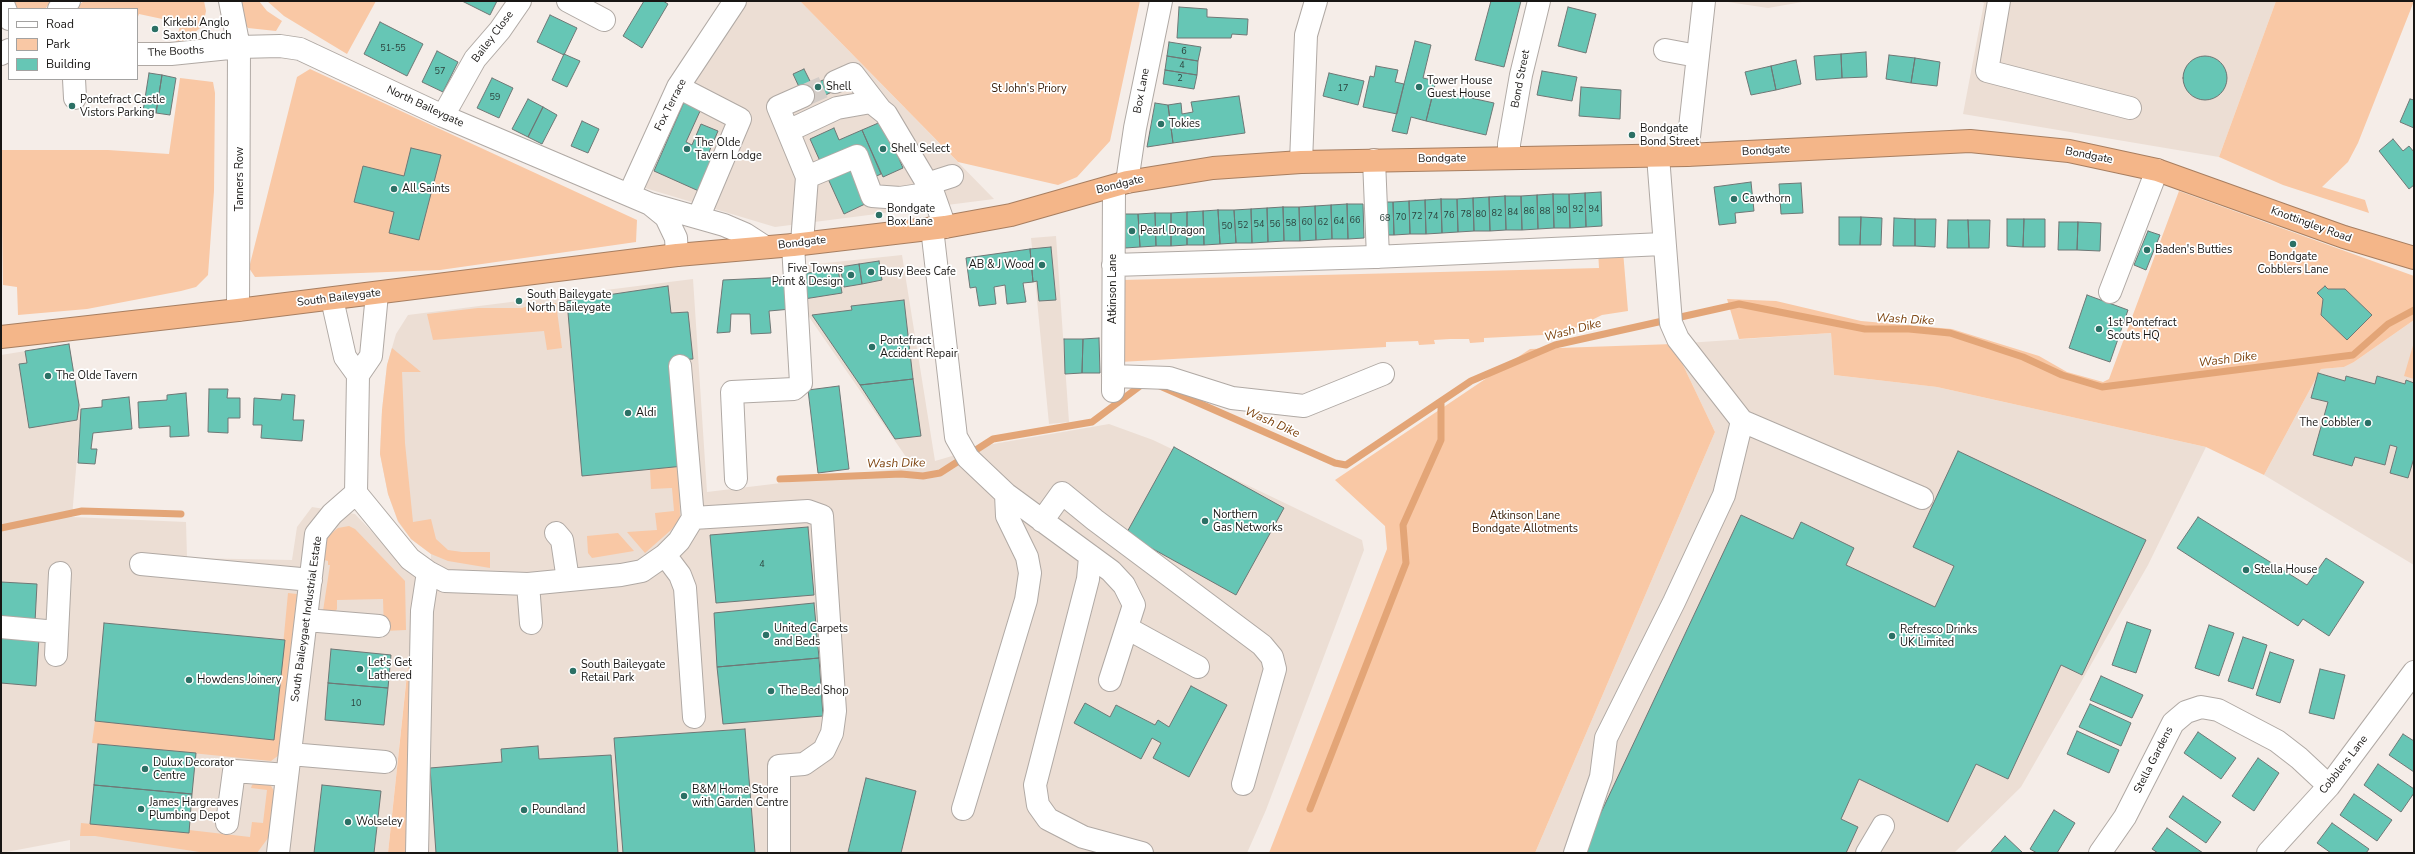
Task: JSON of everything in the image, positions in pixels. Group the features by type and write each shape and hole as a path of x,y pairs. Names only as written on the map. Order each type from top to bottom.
{"highway":[{"name":"Bondgate","path":"677,255 797,244 938,227 1011,215 1121,184 1213,168 1300,162 1658,156 1970,141 2069,151 2157,170 2210,188"},
{"name":"Knottingley Road","path":"2210,188 2344,237 2414,258"},
{"name":"South Baileygate","path":"1,337 377,294 677,255"}],"street":[{"path":"2,1 8,16"},
{"path":"61,8 69,1"},
{"path":"230,1 239,47"},
{"name":"Bailey Close","path":"443,116 475,59 500,30 520,1"},
{"path":"568,1 604,20"},
{"name":"Fox Terrace","path":"629,195 678,87 735,1"},
{"name":"Box Lane","path":"1121,184 1135,128 1160,1"},
{"path":"1300,162 1306,35 1316,1"},
{"name":"Bond Street","path":"1509,158 1509,144 1521,75 1539,1"},
{"path":"1687,155 1704,1"},
{"path":"1999,1 1987,71 2130,108"},
{"name":"North Baileygate","path":"239,47 285,46 300,48 443,116 650,204 699,216 745,234 765,247"},
{"name":"The Booths","path":"138,54 171,54 239,47"},
{"name":"Tanners Row","path":"238,310 239,47"},
{"path":"1666,50 1697,56"},
{"path":"835,82 853,74 880,110"},
{"path":"678,87 740,118 699,216"},
{"path":"736,479 732,392 794,388 801,383 797,244 807,177 778,108 803,96"},
{"path":"788,131 837,108 870,102 886,114 930,188 938,227 953,423 956,437 969,458 1006,494 1111,571 1124,585 1134,605 1110,680"},
{"path":"807,177 857,156 872,196 900,198 930,188 952,176"},
{"path":"1658,156 1663,244 1671,312 1678,339 1742,421 1922,498"},
{"path":"1374,160 1378,257"},
{"path":"2110,292 2157,170"},
{"name":"Atkinson Lane","path":"1121,184 1113,265 1113,384 1169,378 1232,398 1304,406 1383,374"},
{"name":"North Baileygate","path":"650,204 666,217 676,238 677,255"},
{"path":"1113,265 1378,257 1663,244"},
{"path":"377,294 371,356 358,375 356,493 410,559 428,572 445,581 528,584 621,575 647,568 666,555 679,541 693,518 680,366"},
{"path":"332,299 345,357 358,375"},
{"path":"1575,853 1601,777 1606,738 1674,602 1724,495 1742,421"},
{"path":"1042,521 1062,492 1095,520 1262,645 1272,657 1275,669 1244,784"},
{"name":"South Baileygaet Industrial Estate","path":"278,853 316,534 332,514 356,493"},
{"path":"963,809 1026,600 1029,579 1026,557 1007,516 1006,494"},
{"path":"693,518 808,511 822,516 835,711 832,733 824,750 804,764 779,766 779,853"},
{"path":"556,533 562,540 568,580"},
{"path":"666,555 680,575 685,588 694,717"},
{"path":"1090,557 1090,569 1035,785 1038,805 1048,819 1083,837 1142,853"},
{"path":"141,564 311,580"},
{"path":"417,853 422,611 428,572"},
{"path":"56,655 60,573"},
{"path":"528,584 531,623"},
{"path":"306,620 379,626"},
{"path":"1,627 57,632"},
{"path":"1127,628 1198,667"},
{"name":"Cobblers Lane","path":"2268,853 2329,786 2414,672"},
{"name":"Stella Gardens","path":"2100,853 2125,817 2161,742 2173,723 2186,712 2200,707 2218,710 2277,741 2299,758 2329,786"},
{"path":"290,754 385,762"},
{"path":"227,823 234,771 287,775"},
{"path":"1867,853 1883,826"}],"shaded area":[{"path":"743,1 800,1 994,199 775,227 645,188 701,67"},
{"path":"1721,1 1808,1 1768,8"},
{"path":"1980,1 2276,1 2219,157 1963,114 1984,3"},
{"path":"1056,236 1069,422 1049,424 1031,238"},
{"path":"902,255 935,461 993,444 1109,424 1153,440 1362,540 1364,550 1266,810 1247,853 420,853 431,554 411,539 398,522 388,494 380,454 382,410 387,365 396,334 408,315 693,279 707,492 913,467 807,314 797,266"},
{"path":"2414,320 2414,565 2264,475 2321,369 2344,367 2354,362"},
{"path":"1831,333 1834,375 1937,387 2206,447 2148,565 2021,787 1954,853 1535,853 1715,432 1673,344"},
{"path":"69,344 81,409 72,517 186,522 187,558 292,560 297,527 312,507 355,514 417,579 388,853 70,853 70,840 1,853 1,355"}],"green space":[{"path":"13,1 52,1 46,8 16,8"},
{"path":"84,1 204,1 206,11 203,25 187,38 184,43 175,44 181,23 139,14 138,16 138,8 74,8"},
{"path":"236,1 259,1 267,11 282,21 276,31 248,28 244,23"},
{"path":"267,1 376,1 347,54 284,16"},
{"name":"St John's Priory","path":"800,1 1140,1 1110,141 1077,177 1058,185 958,162"},
{"path":"2276,1 2414,1 2358,143 2348,162 2322,187 2365,200 2369,213 2283,185 2219,157"},
{"path":"310,69 637,220 636,242 440,270 255,277 249,268 297,77"},
{"path":"180,78 213,82 215,93 214,191 208,275 196,287 181,291 87,309 18,315 17,287 3,285 1,150 108,150 169,154"},
{"path":"2179,191 2414,276 2414,320 2354,362 2344,367 2321,369 2264,475 2206,447 1937,387 1834,375 1831,333 1739,339 1727,299 1776,301 1861,321 1952,329 2039,356 2067,372 2103,382 2109,379"},
{"path":"1598,251 1623,251 1628,311 1602,315 1563,334 1484,338 1484,342 1470,343 1469,339 1434,340 1435,344 1419,345 1418,341 1386,342 1386,347 1120,362 1122,280 1599,268"},
{"path":"536,303 556,303 562,348 547,350 544,331 433,340 427,314 478,308 522,308"},
{"path":"2414,342 2414,379 2404,376"},
{"name":"Atkinson Lane Bondgate Allotments","path":"1673,344 1715,432 1535,853 1269,853 1387,549 1385,526 1335,480 1530,349"},
{"path":"392,348 421,372 402,372 405,443 413,522 431,519 436,539 448,550 462,552 490,552 490,568 448,561 431,554 411,539 398,521 388,494 380,454 382,410 387,365"},
{"path":"679,467 680,519 671,530 645,553 627,532 657,530 655,513 674,511 672,488 651,489 650,469"},
{"path":"349,526 355,529 405,581 406,630 384,631 383,599 337,600 337,609 334,613 323,611 330,565 328,565 328,561 324,560 327,537 338,528"},
{"path":"618,533 634,551 592,558 588,553 587,536"},
{"path":"288,593 297,594 279,755 271,761 92,743 95,721 274,740"},
{"path":"408,665 423,728 420,853 388,853"},
{"path":"263,780 270,784 275,793 268,838 257,853 206,853 95,836 80,836 81,823 188,833 189,830 250,837 252,822 263,823 267,790 251,788 252,785"}],"building":[{"path":"462,1 497,1 490,15"},
{"path":"644,1 663,1 668,4 642,48 623,36"},
{"path":"1491,1 1521,1 1504,67 1475,60"},
{"path":"1179,7 1207,9 1207,17 1248,19 1247,35 1232,34 1231,38 1177,38"},
{"path":"1568,7 1596,14 1586,53 1558,46"},
{"path":"550,15 577,28 564,55 537,42"},
{"path":"380,22 423,44 407,76 364,54"},
{"name":"Tower House Guest House","path":"1415,41 1431,45 1423,78 1436,81 1426,121 1411,117 1407,134 1392,131"},
{"path":"1169,42 1201,47 1198,61 1167,56"},
{"path":"437,51 458,62 443,92 422,82"},
{"path":"1866,52 1867,77 1842,78 1841,54"},
{"path":"564,54 580,61 567,87 552,80"},
{"path":"1841,54 1842,78 1816,80 1814,56"},
{"path":"1889,55 1915,58 1911,83 1886,79"},
{"path":"1167,56 1198,61 1197,75 1165,70"},
{"path":"2205,56 2217,60 2223,66 2227,78 2223,90 2217,96 2205,100 2193,96 2187,90 2183,78 2187,66 2193,60"},
{"path":"1915,58 1940,62 1937,86 1911,83"},
{"path":"1796,60 1801,84 1776,90 1771,66"},
{"path":"1376,66 1398,70 1395,82 1404,84 1397,114 1363,107 1370,76 1374,77"},
{"path":"1771,66 1776,90 1751,95 1745,72"},
{"name":"Shell","path":"804,69 812,85 832,76 838,89 807,104 793,74"},
{"path":"1165,70 1197,75 1194,89 1163,84"},
{"path":"1542,71 1577,77 1572,101 1537,95"},
{"path":"149,73 162,75 156,113 143,111"},
{"path":"1329,73 1364,81 1358,105 1323,96"},
{"path":"162,75 176,78 170,115 156,113"},
{"path":"492,78 513,88 499,118 477,108"},
{"path":"1581,87 1621,90 1620,119 1579,116"},
{"path":"1434,90 1494,103 1486,135 1426,121"},
{"path":"1239,96 1245,133 1173,143 1168,105 1181,103 1182,114 1193,112 1191,102"},
{"path":"528,99 543,107 528,137 512,129"},
{"path":"2410,99 2414,100 2414,128 2400,122"},
{"name":"The Olde Tavern Lodge","path":"684,102 701,109 686,142 692,145 701,124 718,131 709,152 717,156 701,192 654,171"},
{"name":"Tokies","path":"1155,103 1168,105 1173,143 1147,147"},
{"path":"543,107 557,115 542,144 528,137"},
{"path":"582,121 599,129 588,153 571,146"},
{"name":"Shell Select","path":"883,121 903,168 883,177 862,130"},
{"path":"834,128 839,140 862,130 881,174 856,185 865,204 844,214 810,139"},
{"path":"2393,139 2403,151 2409,146 2414,152 2414,185 2409,189 2379,151"},
{"name":"All Saints","path":"411,148 441,155 419,240 389,233 394,212 354,202 363,166 404,176"},
{"name":"Cawthorn","path":"1751,182 1754,211 1735,213 1736,223 1719,225 1714,187"},
{"path":"1801,183 1803,213 1781,214 1779,184"},
{"path":"1601,192 1602,226 1586,227 1585,193"},
{"path":"1585,193 1586,227 1570,228 1569,194"},
{"path":"1553,194 1569,194 1570,228 1554,228"},
{"path":"1553,194 1554,228 1538,229 1537,195"},
{"path":"1537,195 1538,229 1522,230 1521,196"},
{"path":"1505,196 1521,196 1522,230 1506,230"},
{"path":"1505,196 1506,230 1490,231 1489,197"},
{"path":"1489,197 1490,231 1474,231 1473,198"},
{"path":"1473,198 1474,231 1458,232 1457,199"},
{"path":"1441,199 1457,199 1458,232 1442,233"},
{"path":"1441,199 1442,233 1426,234 1425,200"},
{"path":"1425,200 1426,234 1410,234 1409,201"},
{"path":"1409,201 1410,234 1394,235 1393,202"},
{"path":"1377,202 1393,202 1394,235 1378,235"},
{"path":"1347,204 1363,204 1364,238 1348,239"},
{"path":"1347,204 1348,239 1332,239 1331,205"},
{"path":"1331,205 1332,239 1316,240 1315,206"},
{"path":"1315,206 1316,240 1300,241 1299,207"},
{"path":"1283,207 1299,207 1300,241 1284,241"},
{"path":"1283,207 1284,241 1268,242 1267,208"},
{"path":"1267,208 1268,242 1252,243 1251,209"},
{"path":"1251,209 1252,243 1236,243 1234,210"},
{"path":"1218,210 1234,210 1236,243 1220,244"},
{"path":"1218,210 1220,244 1204,245 1203,211"},
{"path":"1203,211 1204,245 1187,245 1187,212"},
{"path":"1187,212 1187,245 1171,246 1171,213"},
{"path":"1155,213 1156,246 1140,247 1138,214"},
{"path":"1155,213 1171,213 1171,246 1156,246"},
{"name":"Pearl Dragon","path":"1124,214 1138,214 1140,247 1125,248"},
{"path":"1839,217 1861,217 1860,245 1839,245"},
{"path":"1861,217 1882,218 1881,245 1860,245"},
{"path":"1894,218 1915,219 1915,246 1893,246"},
{"path":"1915,219 1936,219 1935,247 1915,246"},
{"path":"2007,219 2024,219 2023,247 2007,246"},
{"path":"2024,219 2045,219 2045,247 2023,247"},
{"path":"1948,220 1968,220 1969,248 1947,248"},
{"path":"1968,220 1990,220 1989,248 1969,248"},
{"path":"2059,222 2078,222 2077,250 2058,250"},
{"path":"2078,222 2101,223 2100,251 2077,250"},
{"name":"Baden's Butties","path":"2148,231 2160,235 2146,270 2134,265"},
{"name":"AB & J Wood","path":"1051,247 1056,300 1039,301 1037,281 1033,282 1030,249"},
{"path":"1030,249 1033,282 1023,283 1026,302 1007,304 1005,285 994,287 996,304 979,306 976,287 970,288 966,258"},
{"name":"Busy Bees Cafe","path":"879,261 882,280 862,284 859,264"},
{"name":"Five Towns Print & Design","path":"859,264 862,284 844,287 840,267"},
{"path":"838,269 842,293 804,299 800,274"},
{"path":"788,277 791,309 769,311 771,333 751,334 750,314 731,314 730,332 717,333 723,280"},
{"name":"Aldi","path":"668,286 671,313 688,312 693,359 674,360 684,466 582,476 567,301"},
{"path":"2325,286 2328,289 2345,289 2372,315 2347,340 2321,315 2323,299 2317,293"},
{"name":"1st Pontefract Scouts HQ","path":"2087,295 2128,310 2110,362 2069,348"},
{"name":"Pontefract Accident Repair","path":"904,300 913,379 860,385 812,315 852,310 851,306"},
{"path":"1099,338 1100,373 1082,373 1083,339"},
{"path":"1064,339 1083,339 1082,373 1065,374"},
{"name":"The Olde Tavern","path":"69,344 79,405 77,420 29,428 19,364 27,363 25,351"},
{"name":"The Cobbler","path":"2318,373 2345,381 2346,376 2375,384 2377,376 2405,384 2406,380 2414,383 2414,458 2408,478 2390,473 2397,447 2390,445 2385,465 2355,457 2352,466 2313,455 2328,402 2311,398"},
{"path":"913,379 921,436 895,439 860,385"},
{"path":"839,386 849,469 818,473 808,390"},
{"path":"209,389 228,389 227,398 240,398 240,418 228,418 228,433 208,432"},
{"path":"186,393 189,436 170,437 170,426 139,428 138,402 167,400 167,395"},
{"path":"282,394 295,395 293,420 304,420 302,441 261,438 262,425 253,425 254,398 281,400"},
{"path":"129,397 132,429 93,433 91,449 97,449 95,464 78,463 81,409 102,407 102,400"},
{"name":"Northern Gas Networks","path":"1174,447 1284,508 1236,595 1126,534"},
{"name":"Refresco Drinks UK Limited","path":"1958,451 2146,540 2082,675 2061,665 2008,779 1976,764 1948,822 1859,779 1841,819 1858,827 1846,853 1582,853 1741,515 1793,539 1801,522 1854,548 1846,565 1935,607 1954,566 1913,547"},
{"name":"Stella House","path":"2198,517 2307,585 2326,558 2364,582 2329,636 2303,619 2298,626 2177,548"},
{"path":"808,527 814,595 716,603 710,535"},
{"path":"1,582 37,584 35,622 1,620"},
{"name":"United Carpets and Beds","path":"814,603 819,658 717,667 714,613"},
{"path":"2127,622 2151,630 2136,673 2112,665"},
{"name":"Howdens Joinery","path":"104,623 285,640 274,740 95,721"},
{"path":"2209,625 2234,633 2219,676 2195,668"},
{"path":"1,634 39,638 36,686 1,683"},
{"path":"2243,637 2267,645 2253,689 2228,681"},
{"name":"Let's Get Lathered","path":"331,649 391,655 388,688 328,683"},
{"path":"2270,652 2294,660 2280,703 2256,695"},
{"name":"The Bed Shop","path":"819,658 823,716 723,724 717,667"},
{"path":"2320,669 2345,675 2334,719 2309,713"},
{"path":"2101,676 2143,695 2132,718 2090,700"},
{"path":"328,683 388,688 384,725 325,720"},
{"path":"1191,686 1227,705 1189,777 1153,758 1161,743 1152,738 1141,759 1074,723 1085,703 1110,717 1116,705 1155,725 1158,720 1169,727"},
{"path":"2090,704 2131,723 2121,746 2079,727"},
{"name":"B&M Home Store with Garden Centre","path":"745,729 755,853 623,853 614,738"},
{"path":"2077,731 2119,750 2109,773 2067,754"},
{"path":"2198,732 2236,758 2221,779 2184,753"},
{"path":"2403,734 2414,741 2414,772 2389,755"},
{"name":"Dulux Decorator Centre","path":"98,744 196,753 192,794 94,785"},
{"name":"Poundland","path":"538,746 539,759 611,755 618,853 436,853 430,768 502,762 501,749"},
{"path":"2258,758 2279,773 2254,811 2232,796"},
{"path":"2378,764 2414,789 2414,793 2401,812 2364,785"},
{"path":"866,778 916,791 901,853 848,852"},
{"name":"James Hargreaves Plumbing Depot","path":"94,785 192,794 189,833 90,824"},
{"name":"Wolseley","path":"322,785 381,791 374,853 314,853"},
{"path":"2354,794 2392,820 2377,841 2340,815"},
{"path":"2183,796 2221,822 2206,843 2169,817"},
{"path":"2054,810 2075,823 2057,853 2037,853 2030,849"},
{"path":"2332,823 2369,849 2366,853 2331,853 2317,843"},
{"path":"2167,828 2203,853 2158,853 2152,849"},
{"path":"2005,836 2023,853 1990,853"}],"waterway":[{"name":"Wash Dike","path":"1160,386 1335,463 1346,465 1471,381 1555,345 1739,304 1865,329 1909,329 1950,333 2023,357 2062,375 2102,387 2353,355 2388,324 2414,310"},
{"name":"Wash Dike","path":"780,479 901,474 923,476 940,473 993,439 1092,422 1144,383"},
{"path":"1310,809 1406,563 1403,525 1441,440 1441,402"},
{"path":"1,528 82,511 181,514"}],"tunnel":[{"path":"803,96 835,82"}],"place":[{"name":"Kirkebi Anglo Saxton Chuch","path":"155,29"},
{"name":"Shell","path":"818,87"},
{"name":"Tower House Guest House","path":"1419,87"},
{"name":"Pontefract Castle Vistors Parking","path":"72,106"},
{"name":"Tokies","path":"1161,124"},
{"name":"Bondgate Bond Street","path":"1632,135"},
{"name":"The Olde Tavern Lodge","path":"687,149"},
{"name":"Shell Select","path":"883,149"},
{"name":"All Saints","path":"394,189"},
{"name":"Cawthorn","path":"1734,199"},
{"name":"Bondgate Box Lane","path":"879,215"},
{"name":"Pearl Dragon","path":"1132,231"},
{"name":"Bondgate Cobblers Lane","path":"2293,244"},
{"name":"Baden's Butties","path":"2147,250"},
{"name":"AB & J Wood","path":"1042,265"},
{"name":"Busy Bees Cafe","path":"871,272"},
{"name":"Five Towns Print & Design","path":"851,275"},
{"name":"South Baileygate North Baileygate","path":"519,301"},
{"name":"1st Pontefract Scouts HQ","path":"2099,329"},
{"name":"Pontefract Accident Repair","path":"872,347"},
{"name":"The Olde Tavern","path":"48,376"},
{"name":"Aldi","path":"628,413"},
{"name":"The Cobbler","path":"2368,423"},
{"name":"Northern Gas Networks","path":"1205,521"},
{"name":"Stella House","path":"2246,570"},
{"name":"United Carpets and Beds","path":"766,635"},
{"name":"Refresco Drinks UK Limited","path":"1892,636"},
{"name":"Let's Get Lathered","path":"360,669"},
{"name":"South Baileygate Retail Park","path":"573,671"},
{"name":"Howdens Joinery","path":"189,680"},
{"name":"The Bed Shop","path":"771,691"},
{"name":"Dulux Decorator Centre","path":"145,769"},
{"name":"B&M Home Store with Garden Centre","path":"684,796"},
{"name":"James Hargreaves Plumbing Depot","path":"141,809"},
{"name":"Poundland","path":"524,810"},
{"name":"Wolseley","path":"348,822"}]}
